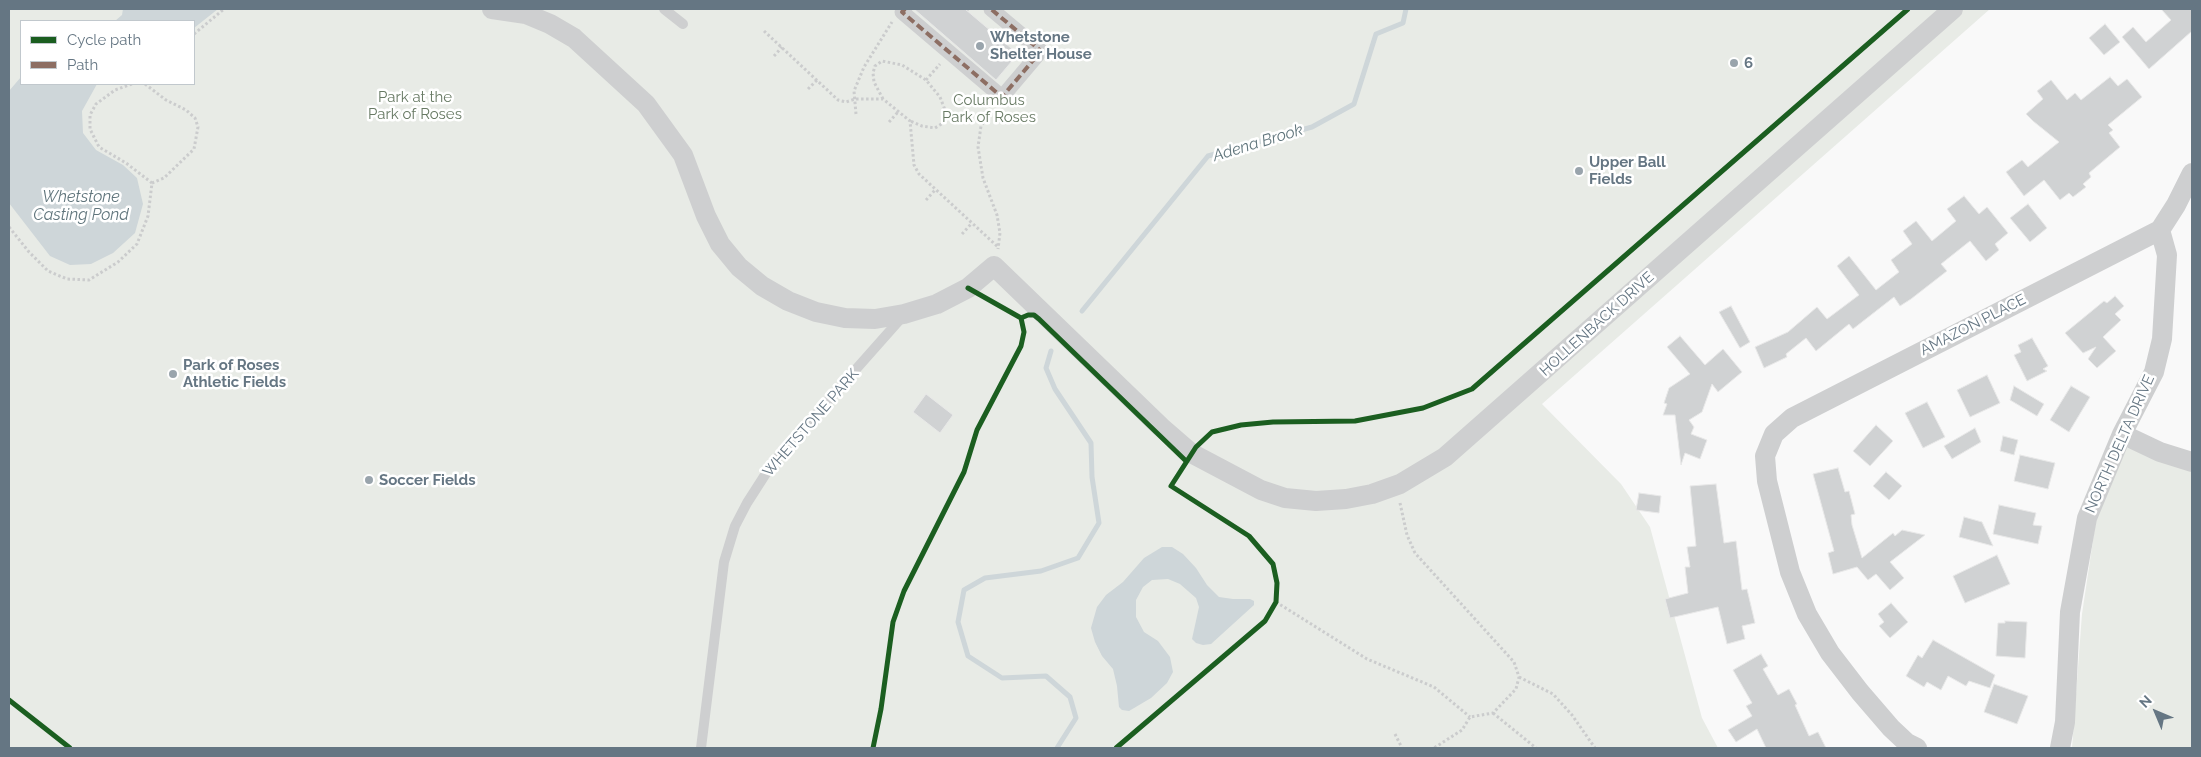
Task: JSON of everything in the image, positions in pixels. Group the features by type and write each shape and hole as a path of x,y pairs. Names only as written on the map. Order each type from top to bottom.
{"street":[{"path":"504,9 526,14 550,24 574,38 646,104 683,154 706,216 720,244 739,267 762,286 788,301 816,312 845,318 875,319 904,314 937,304 968,288 996,256"},
{"path":"903,11 1002,97 1041,51 991,9"},
{"name":"HOLLENBACK DRIVE","path":"996,256 1051,320 1191,454 1243,482 1285,498 1316,501 1346,500 1372,494 1396,485 1446,457 1952,9"},
{"path":"2160,230 2192,174"},
{"name":"NORTH DELTA DRIVE","path":"2060,748 2065,722 2070,612 2087,518 2122,434 2154,372 2162,339 2167,255 2160,230"},
{"name":"AMAZON PLACE","path":"1917,748 1901,738 1860,692 1830,653 1807,614 1790,572 1767,481 1765,456 1774,434 1792,418 2096,261 2160,230"},
{"path":"2122,434 2160,452 2192,462"}],"lane":[{"path":"664,9 683,24"},
{"name":"WHETSTONE PARK","path":"701,748 724,562 735,526 772,464 904,314"}],"path":[{"path":"195,33 224,9"},
{"path":"856,114 854,92 864,67 884,33 903,11"},
{"path":"764,30 838,100 846,102 883,99"},
{"path":"774,56 782,47"},
{"path":"882,61 902,65 926,80 940,97 947,115 943,123 934,128 922,126 910,121 883,99 874,82 873,73 875,66 882,61"},
{"path":"926,80 932,73"},
{"path":"808,89 817,80"},
{"path":"129,85 116,90 96,104 90,115 90,129 99,147 138,170 152,183"},
{"path":"146,85 166,100 186,110 195,118 198,127 194,149 164,178 152,183"},
{"path":"996,256 1000,233 997,215 983,178 978,147 981,126 1002,97"},
{"path":"889,122 898,112"},
{"path":"910,121 914,165 919,174 972,223 996,256"},
{"path":"9,227 29,252 48,271 67,279 89,280 118,262 137,244 148,216 152,183"},
{"path":"926,200 936,190"},
{"path":"962,234 972,223"},
{"path":"1396,485 1406,535 1415,553 1514,662 1519,677 1516,689 1493,712 1470,717 1462,730 1434,748"},
{"path":"1272,609 1276,602 1277,593"},
{"path":"1276,602 1367,659 1434,688 1470,717"},
{"path":"1519,677 1553,694 1572,715 1595,748"},
{"path":"1493,712 1536,748"},
{"path":"1395,734 1402,748"}],"green space":[{"path":"9,9 1990,9 1542,404 1621,484 1650,527 1702,718 1718,748 9,748"},
{"path":"2125,447 2192,467 2192,748 2072,748 2082,614 2098,507"}],"water":[{"path":"123,9 218,9 195,27 195,20 116,20 122,15"},
{"name":"Whetstone Casting Pond","path":"20,78 20,85 96,85 82,111 83,133 96,150 123,165 137,178 143,204 135,233 113,253 91,264 70,265 50,256 9,203 9,91"},
{"path":"1162,547 1172,547 1183,554 1219,597 1250,599 1254,601 1254,605 1211,644 1203,645 1196,643 1192,639 1199,607 1196,598 1180,584 1168,579 1152,580 1143,587 1136,600 1136,617 1144,632 1158,641 1170,657 1173,672 1167,683 1151,698 1129,711 1122,710 1119,707 1113,669 1102,656 1091,628 1097,607 1106,595 1123,582 1144,558"}],"building":[{"name":"Whetstone Shelter House","path":"914,9 965,9 1018,54 996,80"},
{"path":"2161,9 2192,9 2192,31 2149,69 2122,37 2133,27 2146,42 2171,20"},
{"path":"2105,24 2120,42 2104,55 2089,38"},
{"path":"2110,77 2118,86 2127,79 2142,97 2108,125 2113,130 2109,133 2120,147 2089,173 2091,177 2083,184 2086,187 2073,197 2069,193 2060,200 2044,180 2024,196 2006,172 2022,160 2028,167 2059,142 2026,114 2043,99 2037,91 2051,80 2067,100 2075,93 2081,100"},
{"path":"1964,196 1979,214 1987,207 2008,233 1995,244 1999,250 1986,261 1970,241 1941,264 1947,271 1900,306 1894,297 1853,329 1849,324 1816,351 1806,338 1786,354 1787,357 1764,368 1755,347 1788,332 1817,307 1827,319 1859,295 1837,266 1849,256 1876,290 1899,272 1891,260 1912,244 1903,231 1916,221 1932,241 1956,221 1947,209"},
{"path":"2028,204 2047,228 2030,242 2010,218"},
{"path":"2115,296 2124,306 2115,314 2121,320 2103,337 2116,351 2097,368 2088,359 2096,347 2083,353 2065,333 2104,301 2107,303"},
{"path":"1731,306 1750,342 1740,348 1719,312"},
{"path":"1680,336 1705,365 1723,349 1742,372 1718,392 1712,384 1702,412 1689,420 1694,427 1691,434 1707,440 1700,459 1685,453 1681,465 1675,415 1663,415 1667,404 1664,403 1669,388 1690,374 1667,347"},
{"path":"2032,338 2048,366 2043,369 2047,371 2027,381 2014,355 2021,352 2018,345"},
{"path":"1987,375 2000,403 1970,417 1957,390"},
{"path":"2014,386 2044,404 2037,416 2010,400"},
{"path":"2071,386 2090,397 2069,432 2050,420"},
{"path":"926,394 953,415 940,433 913,412"},
{"path":"1927,402 1945,437 1923,448 1905,413"},
{"path":"1876,425 1893,441 1870,466 1853,451"},
{"path":"1975,428 1981,442 1952,459 1944,446"},
{"path":"2003,436 2018,440 2014,455 2000,451"},
{"path":"2020,455 2055,463 2048,489 2014,481"},
{"path":"1838,468 1845,492 1849,491 1855,514 1851,515 1852,525 1862,558 1893,533 1895,536 1902,530 1925,535 1890,562 1904,578 1890,590 1876,574 1868,580 1857,567 1833,574 1828,553 1834,551 1813,474"},
{"path":"1886,472 1902,486 1889,500 1873,486"},
{"path":"1716,484 1724,543 1736,541 1742,590 1747,589 1755,623 1742,626 1745,639 1727,644 1718,607 1670,618 1665,599 1688,593 1685,567 1690,567 1687,547 1696,546 1690,486"},
{"path":"1639,493 1661,496 1659,513 1636,510"},
{"path":"1999,505 2036,513 2033,525 2042,526 2038,544 1993,534"},
{"path":"1964,517 1982,522 1993,546 1959,537"},
{"path":"1997,555 2010,584 1965,603 1953,576"},
{"path":"1891,603 1908,622 1890,638 1879,626 1884,622 1878,614"},
{"path":"2005,621 2027,622 2025,658 1996,656 1998,623 2005,623"},
{"path":"1933,640 1995,675 1990,688 1969,681 1966,686 1948,676 1941,690 1927,682 1924,687 1906,676 1918,655 1922,658"},
{"path":"1761,654 1768,666 1763,669 1778,695 1789,689 1809,736 1818,732 1826,748 1766,748 1757,729 1736,742 1728,730 1752,716 1746,706 1752,703 1733,670"},
{"path":"1994,684 2028,696 2017,724 1984,712"}],"waterway":[{"name":"Adena Brook","path":"1082,311 1208,156 1312,127 1354,104 1376,34 1403,23 1406,9"},
{"name":"Adena Brook","path":"1051,351 1046,368 1055,389 1091,443 1092,477 1099,523 1078,558 1041,571 985,578 964,590 958,622 968,656 1002,678 1046,676 1070,697 1076,718 1057,748"}],"marked path":[{"path":"905,9 902,12 1002,97 1041,51 991,9"}],"cycle path":[{"path":"1116,748 1265,621 1276,602 1277,583 1273,564 1249,536 1171,486 1196,447 1212,432 1241,425 1273,422 1355,421 1423,408 1472,389 1908,9"},
{"path":"968,288 1021,318 1034,315 1186,461"},
{"path":"873,748 881,709 893,622 904,591 964,472 977,430 1021,346 1024,332 1021,318"},
{"path":"9,700 70,748"}],"place":[{"name":"Whetstone Shelter House","path":"980,46"},
{"name":"6","path":"1734,63"},
{"name":"Upper Ball Fields","path":"1579,171"},
{"name":"Park of Roses Athletic Fields","path":"173,374"},
{"name":"Soccer Fields","path":"369,480"}],"park label":[{"name":"Park at the Park of Roses","path":"415,106"},
{"name":"Columbus Park of Roses","path":"989,108"}]}
